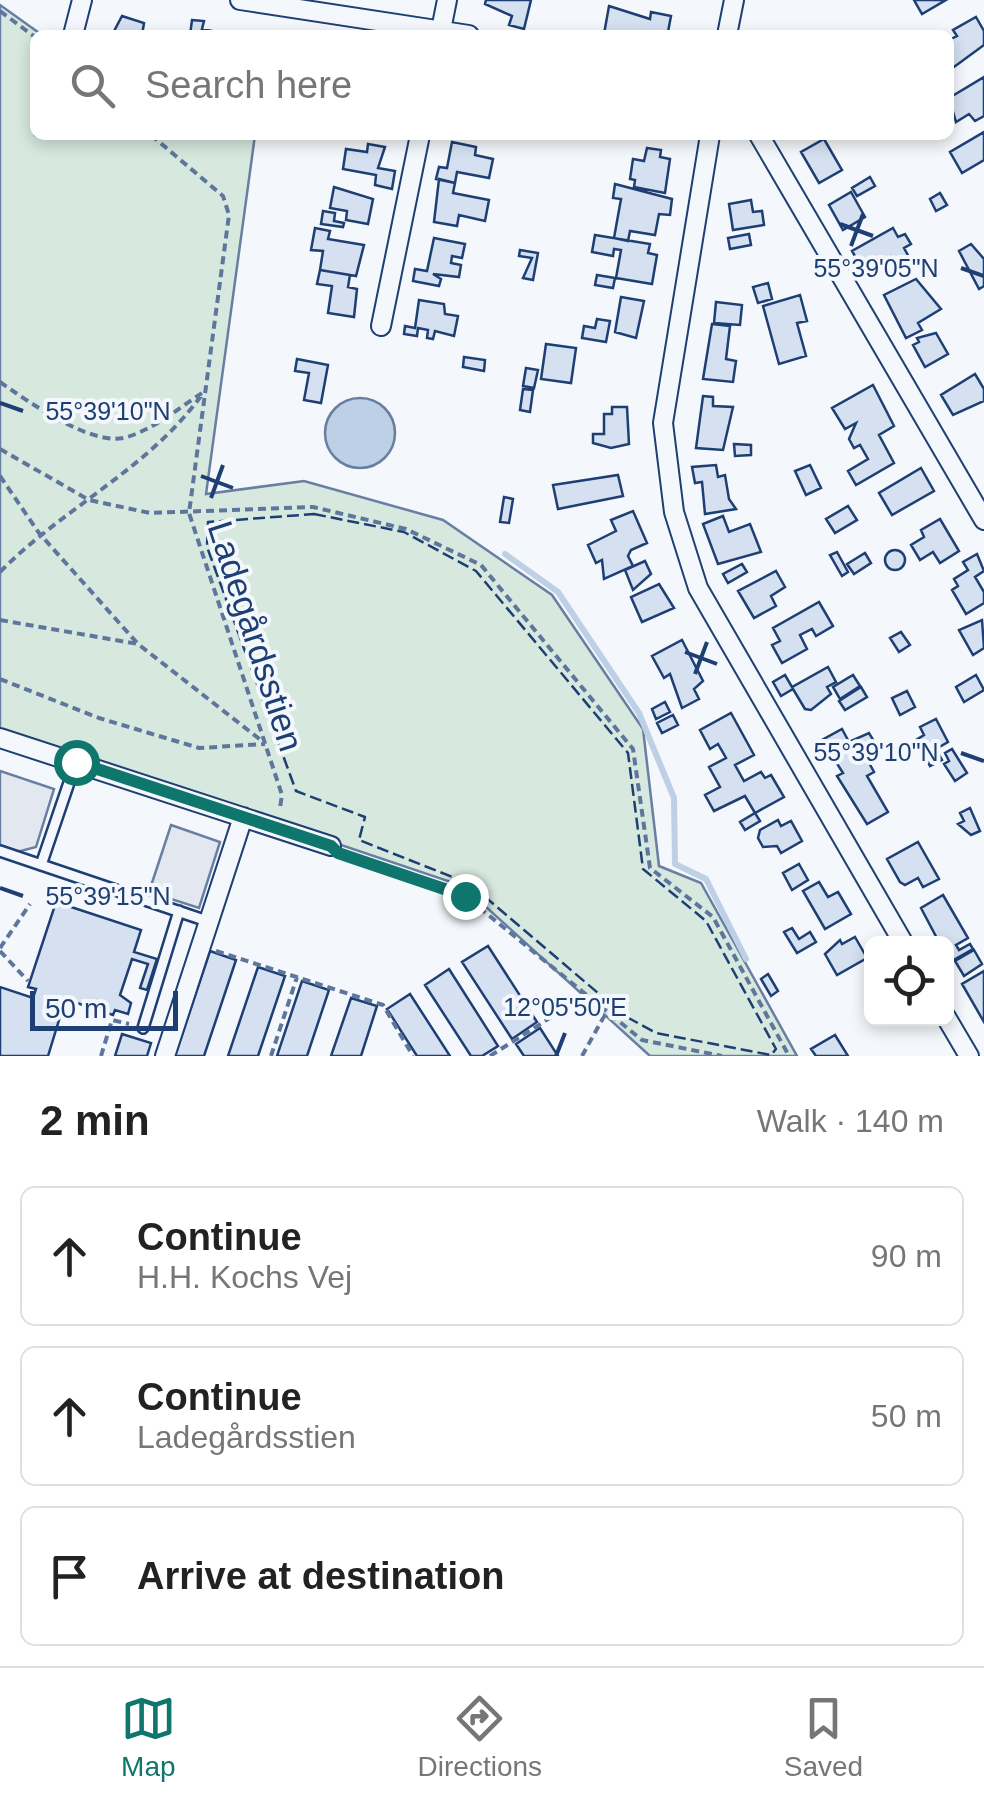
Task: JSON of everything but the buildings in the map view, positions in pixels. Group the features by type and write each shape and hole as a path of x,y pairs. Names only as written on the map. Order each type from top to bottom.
{"street":[{"path":"74,30 82,0"},
{"path":"240,0 423,30"},
{"path":"442,30 448,0"},
{"path":"728,30 734,0"},
{"path":"381,326 419,140"},
{"path":"709,140 663,423 674,512 698,588 899,936"},
{"path":"761,140 984,520"},
{"path":"0,738 331,846"},
{"path":"165,1056 244,817"},
{"path":"951,1026 969,1056"}],"lane":[{"path":"41,865 76,762"},
{"path":"0,851 210,922"},
{"path":"144,1028 179,911"}],"path":[{"path":"0,12 30,33"},
{"name":"Ladegårdsstien","path":"157,140 222,196 229,216 189,512 282,795 277,828"},
{"path":"0,382 97,439 123,439 204,392"},
{"path":"0,390 12,390"},
{"path":"0,572 38,533 89,500 183,421 204,392"},
{"path":"0,450 89,500 150,513 313,507 406,529 481,565 632,749 650,868 713,917 789,1056"},
{"path":"0,476 38,533 138,644 265,744"},
{"path":"0,620 138,644"},
{"path":"0,679 98,718 199,748 265,744"},
{"path":"331,846 338,853 465,896 642,1040 722,1056"},
{"path":"28,981 0,950 30,904"},
{"path":"202,946 384,1005 412,1056"},
{"path":"271,1056 297,977"},
{"path":"490,1056 586,994"},
{"path":"582,1056 607,1012"},
{"path":"101,1056 112,1020 144,1028"}],"shaded area":[{"path":"0,5 35,30 30,30 30,140 254,140 206,494 304,481 443,520 552,595 643,729 659,866 701,883 797,1056 650,1056 463,886 0,730"},
{"path":"0,771 54,789 36,847 17,852 0,846"},
{"path":"171,825 220,842 199,908 149,892"}],"water":[{"path":"360,398 385,408 395,433 385,458 360,468 335,458 325,433 335,408"}],"waterway":[{"path":"505,554 558,592 639,713 674,798 675,864 706,879 746,959"}],"fence":[{"path":"314,514 404,532 476,571 628,753 643,869 706,921 776,1049 771,1055 656,1033 625,1016 470,884 359,840 365,817 296,791 207,547 208,522 314,514"}],"route":[{"path":"76,762 331,846 338,853 465,896"}]}
